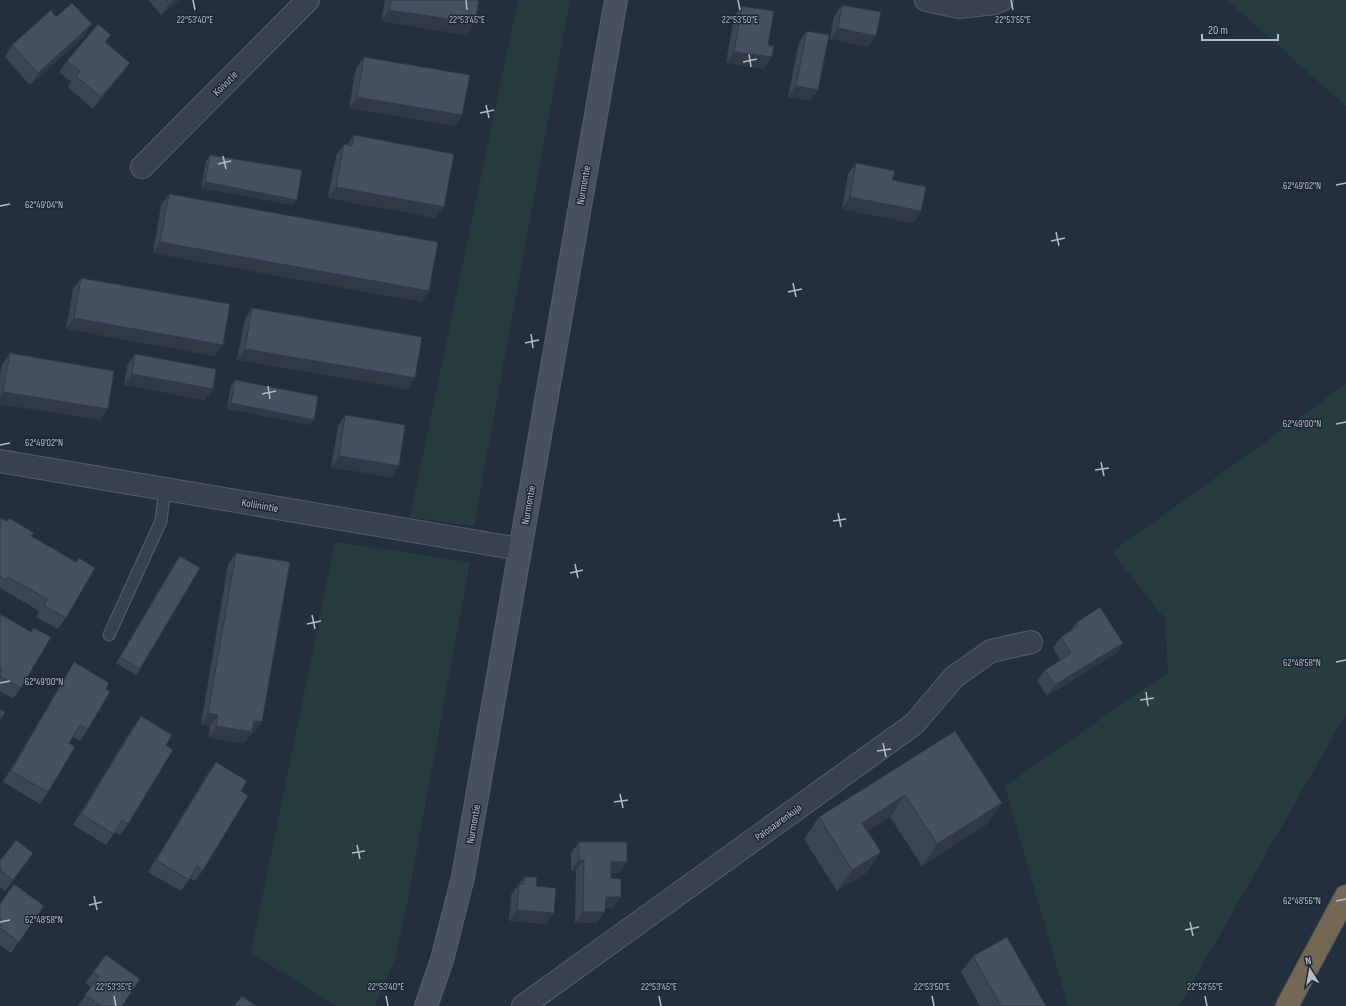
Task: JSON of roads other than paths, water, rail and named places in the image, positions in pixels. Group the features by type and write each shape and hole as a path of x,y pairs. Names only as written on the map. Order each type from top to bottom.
{"highway":[{"path":"1287,1006 1346,896"}],"main road":[{"name":"Nurmontie","path":"426,1006 442,960 463,877 616,0"}],"street":[{"name":"Koivutie","path":"142,166 308,0"},
{"path":"926,0 959,7 996,3 1002,0"},
{"name":"Koliinintie","path":"1,462 520,549"},
{"name":"Palosaarenkuja","path":"523,1006 914,724 954,677 991,651 1031,642"}],"lane":[{"path":"109,635 161,521 165,489"}]}
